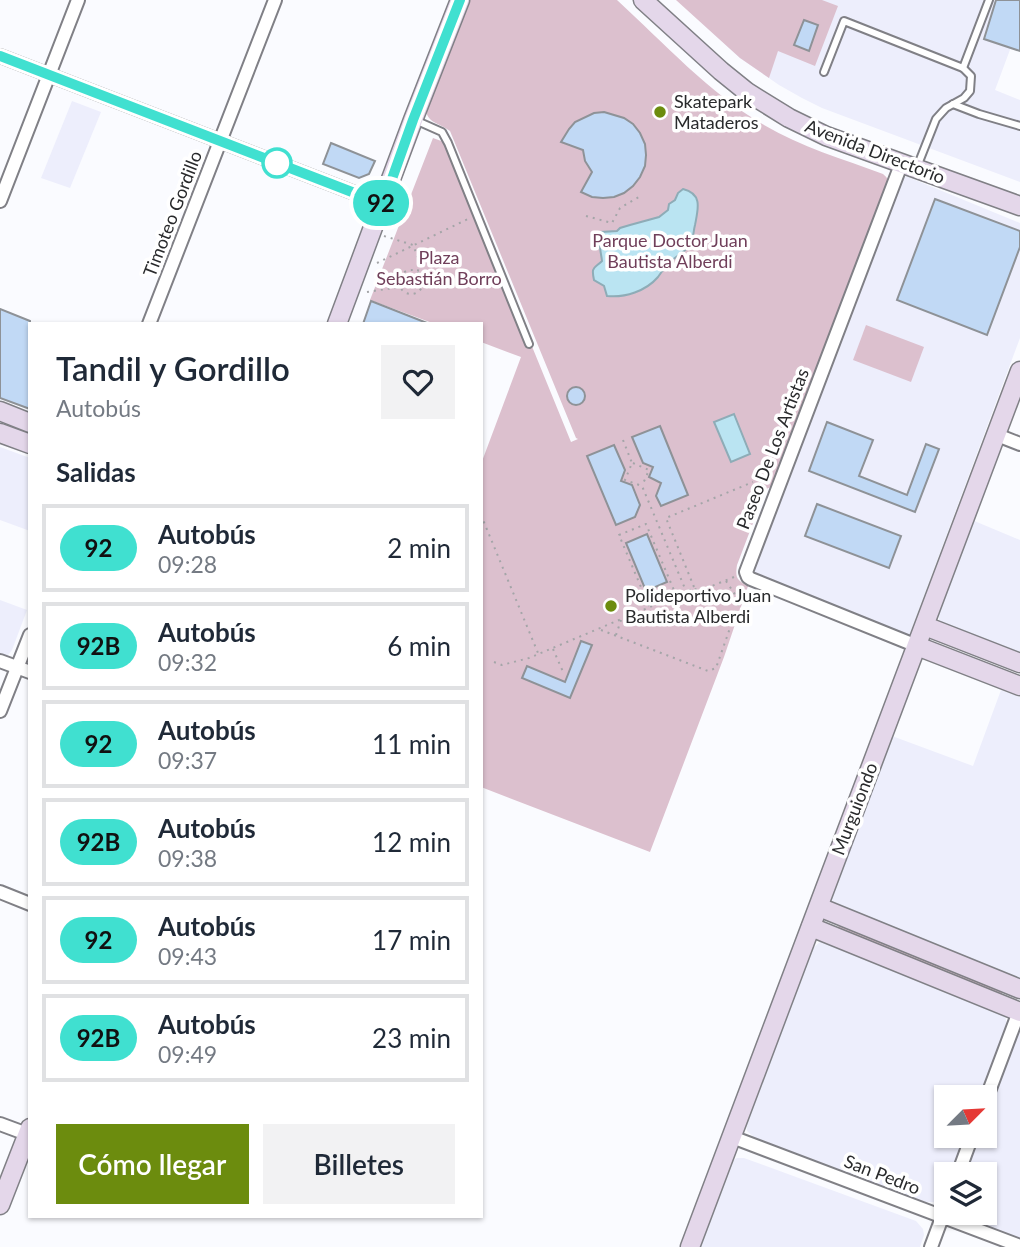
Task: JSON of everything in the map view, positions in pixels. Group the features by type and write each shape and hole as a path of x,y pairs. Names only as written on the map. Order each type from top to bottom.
{"street":[{"path":"0,201 78,0"},
{"name":"Timoteo Gordillo","path":"150,322 275,0"},
{"path":"338,322 460,0"},
{"name":"Avenida Directorio","path":"643,0 721,71 789,118 827,136 1020,206"},
{"path":"0,56 383,204"},
{"name":"Paseo De Los Artistas","path":"747,574 909,165"},
{"name":"Murguiondo","path":"690,1247 1020,371"},
{"path":"0,411 28,422"},
{"path":"0,433 28,443"},
{"path":"997,435 1020,444"},
{"path":"747,574 1020,686"},
{"path":"925,626 1020,663"},
{"path":"0,711 23,670 28,645"},
{"path":"0,661 23,670"},
{"path":"0,892 28,903"},
{"path":"819,907 1020,989"},
{"path":"811,927 1020,1011 992,1085"},
{"path":"0,1124 28,1131"},
{"path":"0,1205 28,1134"},
{"name":"San Pedro","path":"732,1137 934,1208"},
{"path":"931,1247 939,1225"},
{"name":"San Pedro","path":"974,1225 1020,1246"}],"lane":[{"path":"963,68 989,0"},
{"path":"824,72 844,21 963,68 971,76 970,91 940,113 909,165"},
{"path":"953,104 1020,125"},
{"path":"413,120 442,132 445,137 529,344"}],"path":[{"path":"586,216 612,223 620,208 639,197"},
{"path":"356,273 477,215"},
{"path":"372,233 414,245"},
{"path":"414,245 419,260 418,272"},
{"path":"410,270 418,272 423,278 423,286 417,292 405,293 400,287 403,273 410,270"},
{"path":"348,295 400,287"},
{"path":"623,440 632,463 625,480 642,486"},
{"path":"632,463 649,470 642,486 687,592"},
{"path":"599,629 708,671 716,668 747,574 696,592 666,518 753,482"},
{"path":"483,520 538,654"},
{"path":"649,607 619,535 646,524 676,596"},
{"path":"726,580 736,596 741,598"},
{"path":"494,662 502,665 538,654 695,588"},
{"path":"615,635 621,620"},
{"path":"553,648 564,674"}],"shaded area":[{"path":"677,0 996,0 984,38 1011,47 995,90 1020,100 1020,182 822,108 802,98 740,58"},
{"path":"72,101 101,112 70,188 41,178"},
{"path":"901,176 1020,223 1020,338 909,636 758,576 752,571"},
{"path":"0,447 28,457 28,530 0,520"},
{"path":"972,520 1020,540 1020,657 941,624 939,620 939,612"},
{"path":"0,600 27,610 12,650 8,655 0,657"},
{"path":"1001,690 1020,697 1020,979 1015,980 833,904 831,895 892,736 973,766"},
{"path":"826,940 1002,1012 1005,1016 1007,1024 984,1085 934,1085 934,1148 961,1148 955,1162 934,1162 934,1202 925,1202 755,1138 747,1131 746,1123 812,949"},
{"path":"1020,1030 1020,1244 975,1225 997,1225 997,1162 967,1162 973,1148 998,1148 998,1085 996,1085 1013,1038"},
{"path":"737,1158 744,1158 916,1221 923,1229 924,1235 920,1247 697,1247 729,1163"}],"green space":[{"path":"470,0 617,0 688,67 744,112 793,140 883,174 888,181 888,187 771,487 766,489 737,565 738,578 748,586 650,852 483,788 483,459 521,357 483,343 483,322 430,322 370,300 433,138 444,142 526,345 531,344 571,442 578,439 450,131 431,120 426,107"},
{"path":"676,0 822,0 838,6 815,66 778,51 769,78 740,58"},
{"path":"866,325 924,347 911,382 853,360"},
{"path":"842,924 1001,988 1002,994 1000,997 837,929"}],"water":[{"path":"683,189 694,194 698,203 689,246 648,286 628,295 607,296 604,286 594,280 593,275 594,268 602,261 601,232 617,231 659,217 668,210 669,204"},
{"path":"734,414 750,454 731,462 714,422"}],"building":[{"path":"996,0 1020,0 1020,51 984,39"},
{"path":"804,20 818,25 809,51 794,45"},
{"path":"604,112 624,118 633,124 645,144 646,155 645,166 633,186 614,197 603,198 581,192 592,172 585,161 583,150 561,142 575,122 594,113"},
{"path":"331,143 375,161 369,174 359,178 323,164"},
{"path":"935,199 1020,231 1020,247 987,335 897,300"},
{"path":"371,301 424,322 364,322"},
{"path":"0,309 30,322 28,408 0,398"},
{"path":"572,387 580,387 585,396 583,403 572,405 567,400 567,392"},
{"path":"827,422 873,440 859,476 907,495 926,444 939,449 915,512 809,471"},
{"path":"660,426 688,495 661,506 656,496 661,483 649,477 653,467 643,463 632,437"},
{"path":"614,445 625,470 621,481 632,485 640,505 635,517 616,525 587,456"},
{"path":"817,504 901,536 889,568 805,536"},
{"path":"647,534 667,582 646,591 626,543"},
{"path":"581,641 592,645 570,698 522,678 527,666 565,682"}],"bus line":[{"name":"92","path":"0,56 383,204 460,0"}],"place":[{"name":"Skatepark Mataderos","path":"660,112"},
{"name":"Polideportivo Juan Bautista Alberdi","path":"611,606"}],"park label":[{"name":"Parque Doctor Juan Bautista Alberdi","path":"670,251"},
{"name":"Plaza Sebastián Borro","path":"439,268"}]}
